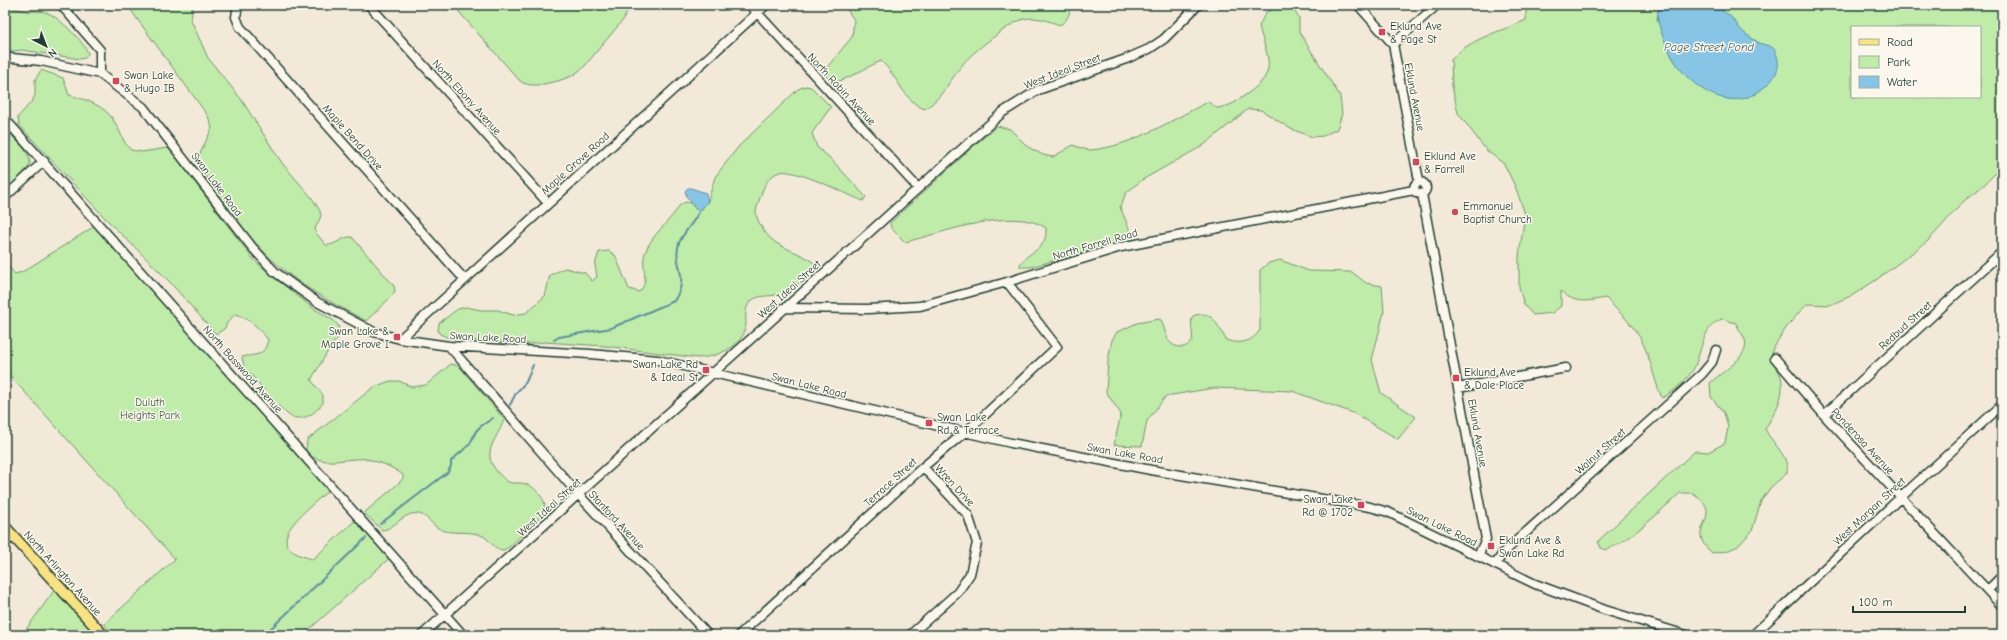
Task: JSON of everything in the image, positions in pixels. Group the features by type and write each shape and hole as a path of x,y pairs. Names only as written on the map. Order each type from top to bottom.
{"main road":[{"name":"North Arlington Avenue","path":"5,527 103,635"}],"street":[{"path":"61,5 100,50 100,74"},
{"name":"Maple Bend Drive","path":"238,5 236,17 240,27 464,279"},
{"name":"North Ebony Avenue","path":"369,5 548,203"},
{"name":"North Robin Avenue","path":"750,5 918,188"},
{"name":"Maple Grove Road","path":"400,339 766,5"},
{"name":"West Ideal Street","path":"422,635 715,373 783,308 1017,101 1048,86 1126,59 1149,49 1164,39 1198,5"},
{"path":"1358,5 1394,44 1437,5"},
{"name":"Eklund Avenue","path":"1394,44 1419,181 1423,182 1427,187 1425,193 1422,194 1486,539 1478,556"},
{"name":"Swan Lake Road","path":"5,59 12,58 41,62 100,74 143,107 252,247 275,272 317,302 361,326 400,339 449,346 590,354 639,358 664,362 964,433 1158,471 1370,507 1388,512 1495,565 1571,599 1686,635"},
{"name":"North Basswood Avenue","path":"5,119 44,161 464,635"},
{"path":"5,197 44,161"},
{"path":"1419,181 1414,186 1414,190 1419,194 1422,194"},
{"name":"North Farrell Road","path":"783,308 868,309 920,306 1007,282 1089,256 1142,242 1414,190"},
{"name":"Redbud Street","path":"1824,415 2002,252"},
{"name":"Terrace Street","path":"739,635 923,467 964,433 1057,347 1007,282"},
{"name":"Stanford Avenue","path":"449,346 578,494 708,635"},
{"name":"Walnut Street","path":"1495,565 1504,552 1702,374 1712,362 1716,350"},
{"name":"Ponderosa Avenue","path":"1775,358 1824,415 2002,606"},
{"path":"1458,388 1566,368"},
{"name":"West Morgan Street","path":"1753,635 2002,405"},
{"name":"Wren Drive","path":"910,635 958,592 970,574 977,543 968,515 923,467"},
{"path":"5,543 13,536"},
{"path":"1988,590 2002,576"}],"green space":[{"path":"5,5 26,11 40,11 53,15 77,37 88,54 85,58 80,59 22,50 5,52"},
{"path":"127,5 193,5 191,20 208,58 241,99 282,163 312,198 320,211 321,216 315,229 316,233 326,245 352,237 394,286 395,291 393,295 366,321 317,294 276,264 251,238 227,209 198,163 198,158 212,128 208,116"},
{"path":"453,5 631,5 623,20 583,68 572,76 558,81 539,85 530,85 519,80"},
{"path":"844,5 1070,5 1070,11 1065,21 1060,25 1042,19 1029,18 1018,21 1001,31 967,59 936,100 925,109 912,101 881,61 845,79 832,83 823,72 852,37 854,20"},
{"path":"1526,5 1661,5 1657,19 1672,57 1682,71 1754,95 1768,84 1774,76 1775,65 1773,48 1759,43 1747,35 1740,30 1734,20 1712,5 2002,5 2002,166 1984,185 1964,201 1928,241 1876,280 1853,295 1830,305 1807,304 1782,334 1774,347 1772,354 1773,360 1781,377 1781,398 1765,429 1786,461 1787,473 1771,487 1761,501 1752,531 1738,546 1727,551 1712,553 1704,544 1701,536 1707,516 1707,509 1703,501 1693,493 1680,493 1627,539 1606,550 1601,548 1598,541 1695,451 1708,452 1725,443 1728,427 1724,413 1711,397 1710,383 1734,364 1739,358 1746,346 1745,340 1736,323 1722,319 1716,322 1707,332 1693,370 1676,389 1662,398 1640,338 1628,321 1606,298 1582,301 1571,298 1561,291 1561,306 1552,313 1533,315 1524,305 1519,287 1519,256 1525,214 1515,186 1504,164 1486,150 1458,113 1452,86 1451,60 1467,46 1486,36 1526,20"},
{"path":"1277,8 1292,8 1299,18 1299,32 1340,96 1342,114 1337,129 1323,136 1312,137 1291,129 1261,110 1248,109 1204,145 1142,180 1126,193 1120,207 1134,240 1030,267 1020,267 1020,264 1041,246 1046,236 1046,228 1032,222 1015,219 977,223 905,242 891,228 890,223 997,126 1010,129 1028,147 1043,155 1053,157 1073,145 1091,150 1107,148 1137,138 1208,102 1217,108 1233,103 1257,86 1264,78 1268,64 1259,26 1266,12"},
{"path":"41,70 63,78 69,95 88,101 106,111 114,121 126,144 131,150 142,152 167,148 172,152 253,259 313,308 333,320 338,325 340,332 339,337 331,346 311,380 323,395 323,403 317,410 302,418 288,415 244,367 242,357 259,354 266,345 268,340 261,331 245,318 235,314 227,323 225,328 217,334 214,332 167,279 105,218 19,125 18,117 33,100 35,95 35,80"},
{"path":"806,86 811,87 831,107 812,133 817,147 830,158 866,197 863,201 808,178 787,172 775,174 768,180 756,210 760,224 764,231 776,243 809,259 814,263 815,268 787,292 778,295 759,297 751,301 748,304 746,311 745,330 742,337 732,347 719,354 698,358 605,346 544,342 529,344 451,339 440,334 438,331 439,323 458,309 466,307 481,310 498,310 513,315 526,313 545,296 550,275 565,268 585,273 592,281 597,277 595,265 599,252 609,251 615,255 629,289 639,292 645,279 644,258 647,247 680,205 686,202 691,203 695,209 701,210 708,201 715,177 739,146 798,89"},
{"path":"5,129 25,150 30,160 30,165 5,193"},
{"name":"Duluth Heights Park","path":"98,224 332,487 292,526 287,536 287,545 295,553 313,559 359,517 393,555 303,635 114,635 104,624 175,559 5,370 5,263 15,274 22,272"},
{"path":"1280,260 1309,271 1352,272 1366,283 1382,286 1384,312 1372,360 1381,393 1416,417 1398,439 1353,413 1292,391 1214,388 1166,396 1147,421 1142,446 1114,445 1121,414 1106,392 1108,361 1112,340 1117,332 1137,323 1159,319 1161,320 1169,341 1176,346 1184,347 1189,345 1192,341 1191,322 1193,316 1200,314 1214,320 1226,340 1241,342 1249,340 1260,330 1260,270 1269,263"},
{"path":"451,364 459,366 504,419 490,453 491,461 495,468 508,482 524,483 531,486 543,499 545,504 544,510 538,519 514,543 508,548 502,550 497,548 485,537 478,534 449,532 436,527 424,516 416,514 406,516 387,529 382,530 364,513 400,482 403,475 390,467 371,460 358,459 326,461 319,460 306,451 307,440 374,387 390,381 399,381 412,387 426,385"},
{"path":"58,585 100,635 22,635"}],"water":[{"name":"Page Street Pond","path":"1703,4 1715,7 1724,12 1735,21 1742,31 1750,37 1759,43 1772,47 1775,50 1778,68 1773,79 1764,88 1754,94 1735,100 1715,96 1705,91 1689,78 1670,54 1662,34 1657,15 1661,5"},
{"path":"688,188 706,193 708,201 699,212 687,197 685,191"}],"waterway":[{"path":"554,340 559,337 611,328 674,301 681,284 677,251 679,243 699,212"},
{"path":"510,405 516,393 526,382 533,365"},
{"path":"380,524 448,472 451,466 451,461 470,444 476,431 493,418"},
{"path":"264,635 366,538"}],"place":[{"name":"Eklund Ave & Page St","path":"1382,32"},
{"name":"Swan Lake & Hugo IB","path":"116,81"},
{"name":"Eklund Ave & Farrell","path":"1416,162"},
{"name":"Emmanuel Baptist Church","path":"1455,212"},
{"name":"Swan Lake & Maple Grove I","path":"397,337"},
{"name":"Swan Lake Rd & Ideal St","path":"706,370"},
{"name":"Eklund Ave & Dale Place","path":"1456,378"},
{"name":"Swan Lake Rd & Terrace","path":"929,423"},
{"name":"Swan Lake Rd @ 1702","path":"1361,505"},
{"name":"Eklund Ave & Swan Lake Rd","path":"1491,546"}]}
